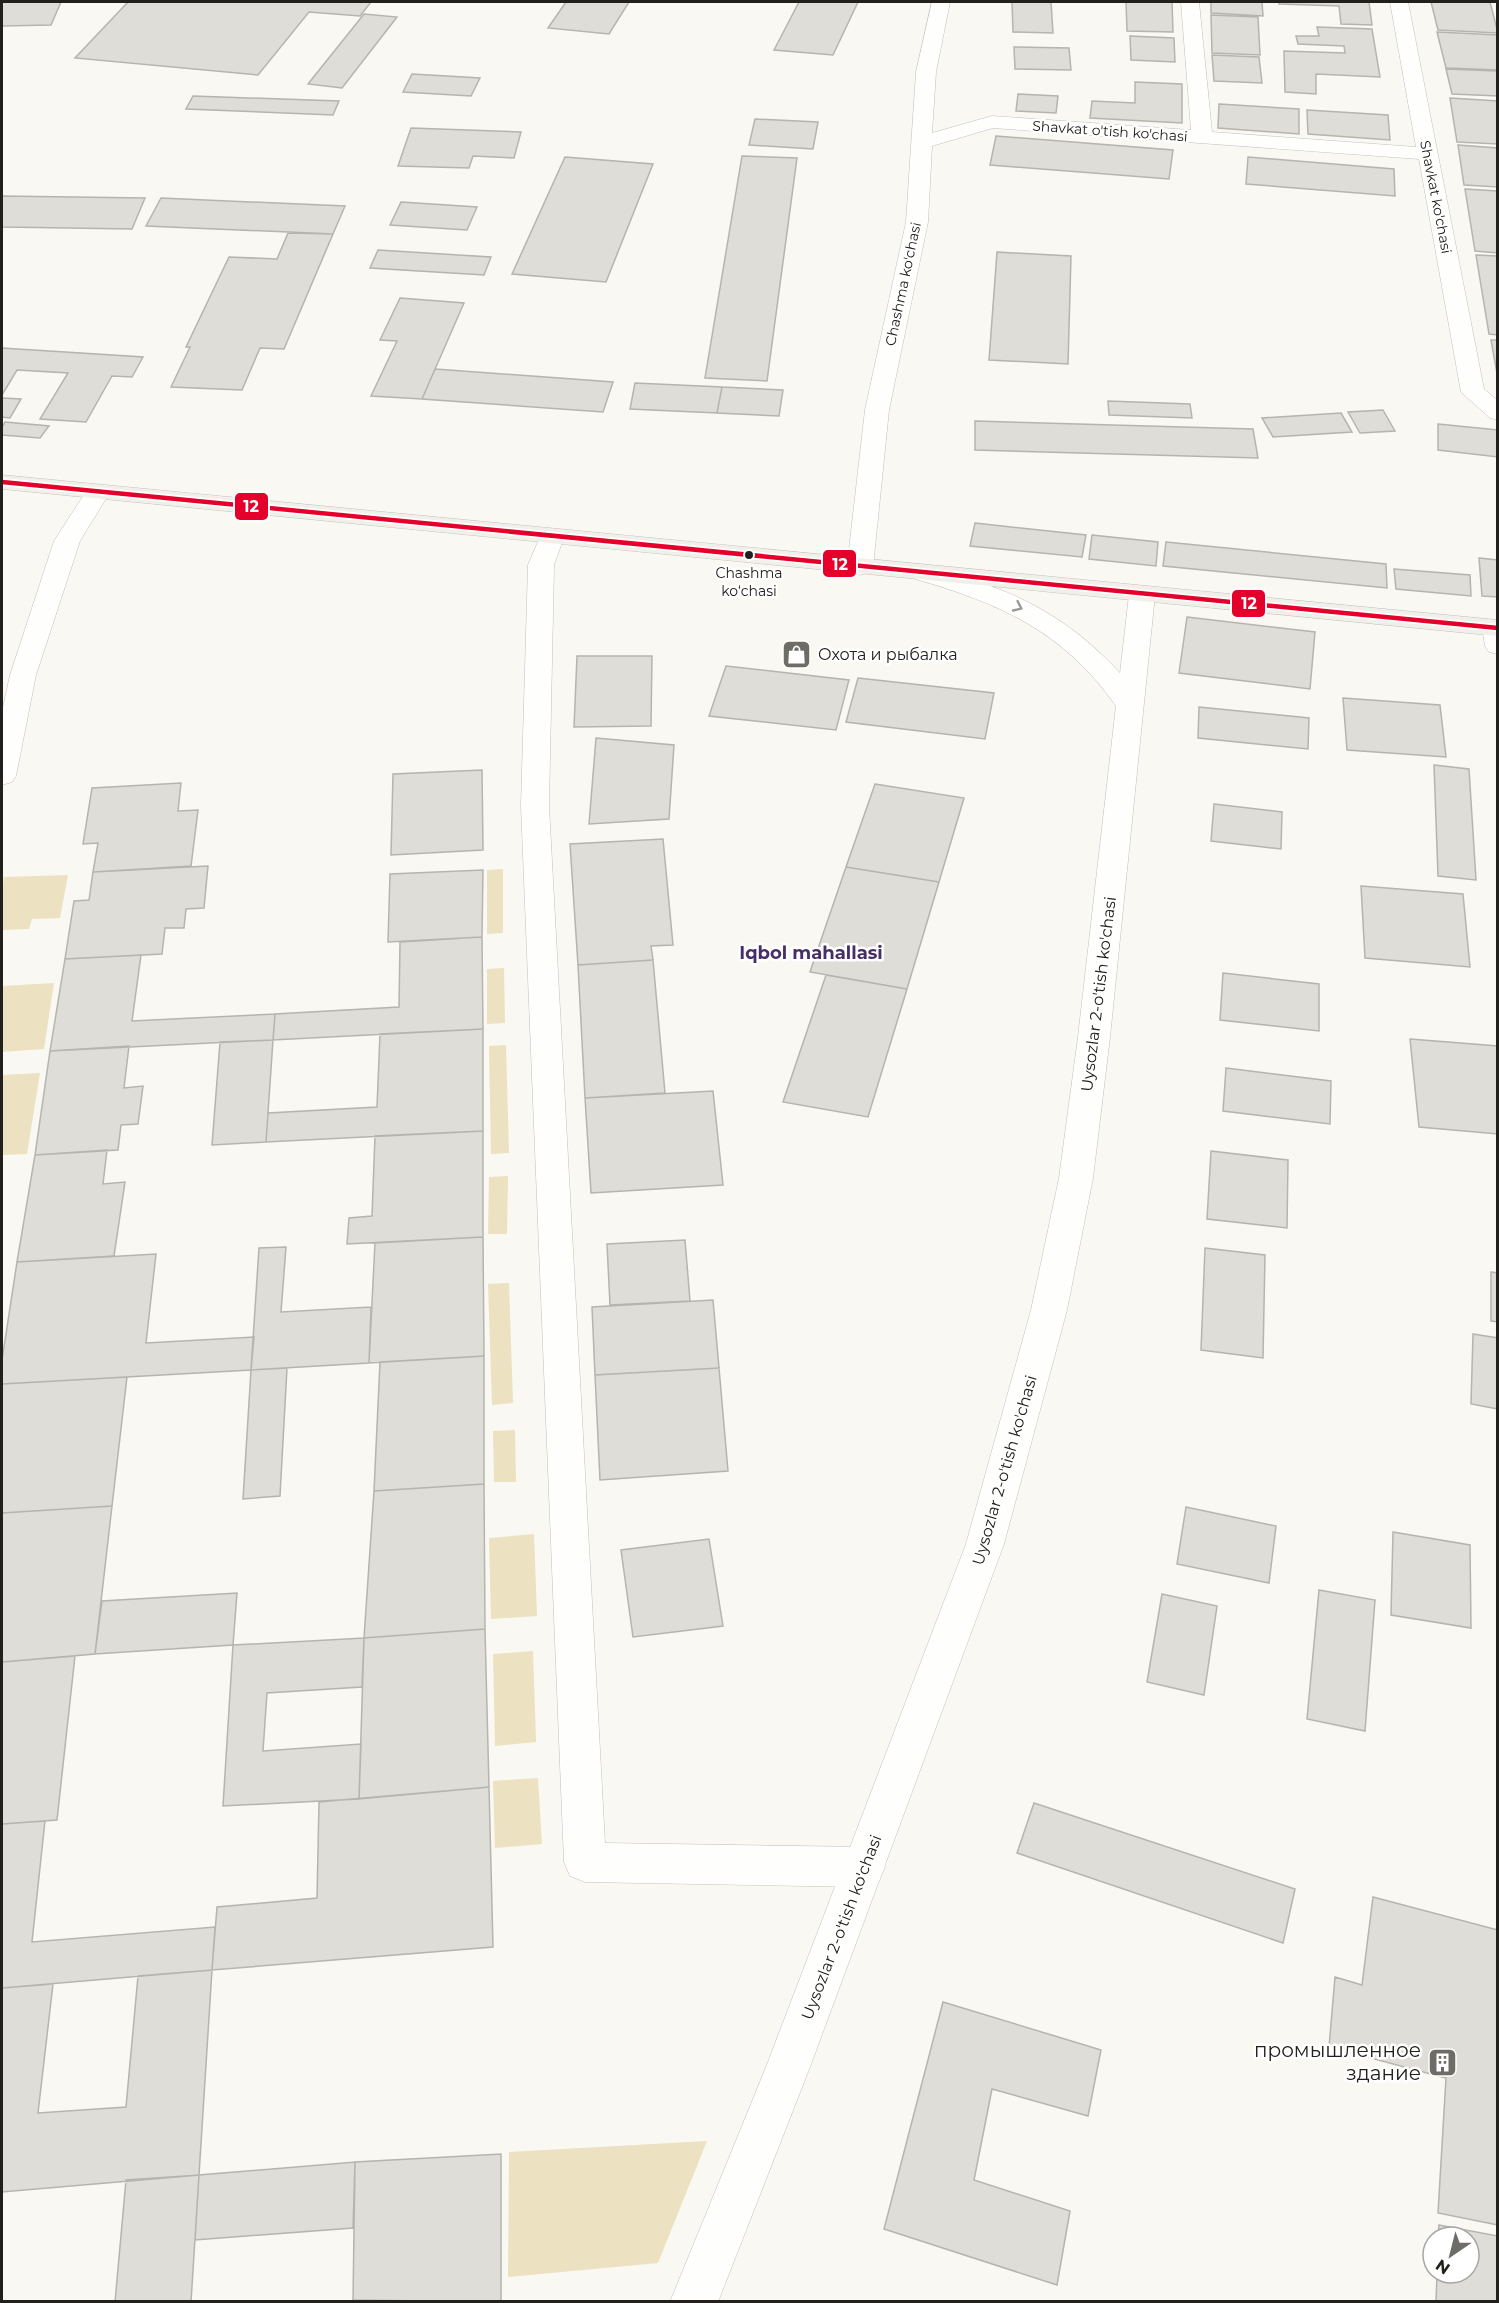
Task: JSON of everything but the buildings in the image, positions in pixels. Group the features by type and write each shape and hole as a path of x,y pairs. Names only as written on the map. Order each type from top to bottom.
{"main road":[{"path":"2,482 1142,595 1497,634"}],"street":[{"name":"Chashma ko'chasi","path":"860,567 877,410 917,222 926,72 941,2"},
{"name":"Shavkat o'tish ko'chasi","path":"921,142 992,122 1202,137 1190,2"},
{"name":"Shavkat ko'chasi","path":"1399,2 1473,392 1497,413"},
{"path":"1202,137 1428,154"},
{"path":"2,776 23,675 67,541 98,492"},
{"path":"551,537 541,565 535,806 585,1862 864,1867"},
{"path":"924,574 981,591 1049,623 1075,641 1097,661 1130,706"},
{"name":"Uysozlar 2-o'tish ko'chasi","path":"694,2301 864,1867 985,1544 1049,1310 1076,1178 1142,595"}],"shaded area":[{"path":"503,869 503,933 487,934 487,870"},
{"path":"68,875 60,918 32,919 29,929 2,930 4,877"},
{"path":"504,968 505,1023 487,1024 487,969"},
{"path":"54,983 44,1049 2,1052 2,986"},
{"path":"506,1045 509,1153 491,1154 489,1046"},
{"path":"40,1073 27,1154 2,1155 2,1075"},
{"path":"508,1176 507,1234 488,1234 489,1177"},
{"path":"509,1283 513,1403 492,1405 488,1284"},
{"path":"515,1430 516,1482 494,1482 493,1431"},
{"path":"534,1534 537,1616 491,1619 489,1538"},
{"path":"533,1651 536,1742 495,1746 493,1654"},
{"path":"538,1778 542,1844 495,1848 493,1781"},
{"path":"707,2141 658,2263 508,2277 509,2152"}],"transit line":[{"name":"12","path":"2,482 1498,628"}],"place":[{"name":"Chashma ko‘chasi","path":"749,555"},
{"name":"Охота и рыбалка","path":"797,654"},
{"name":"промышленное здание","path":"1442,2062"}],"district":[{"name":"Iqbol mahallasi","path":"811,953"}]}
